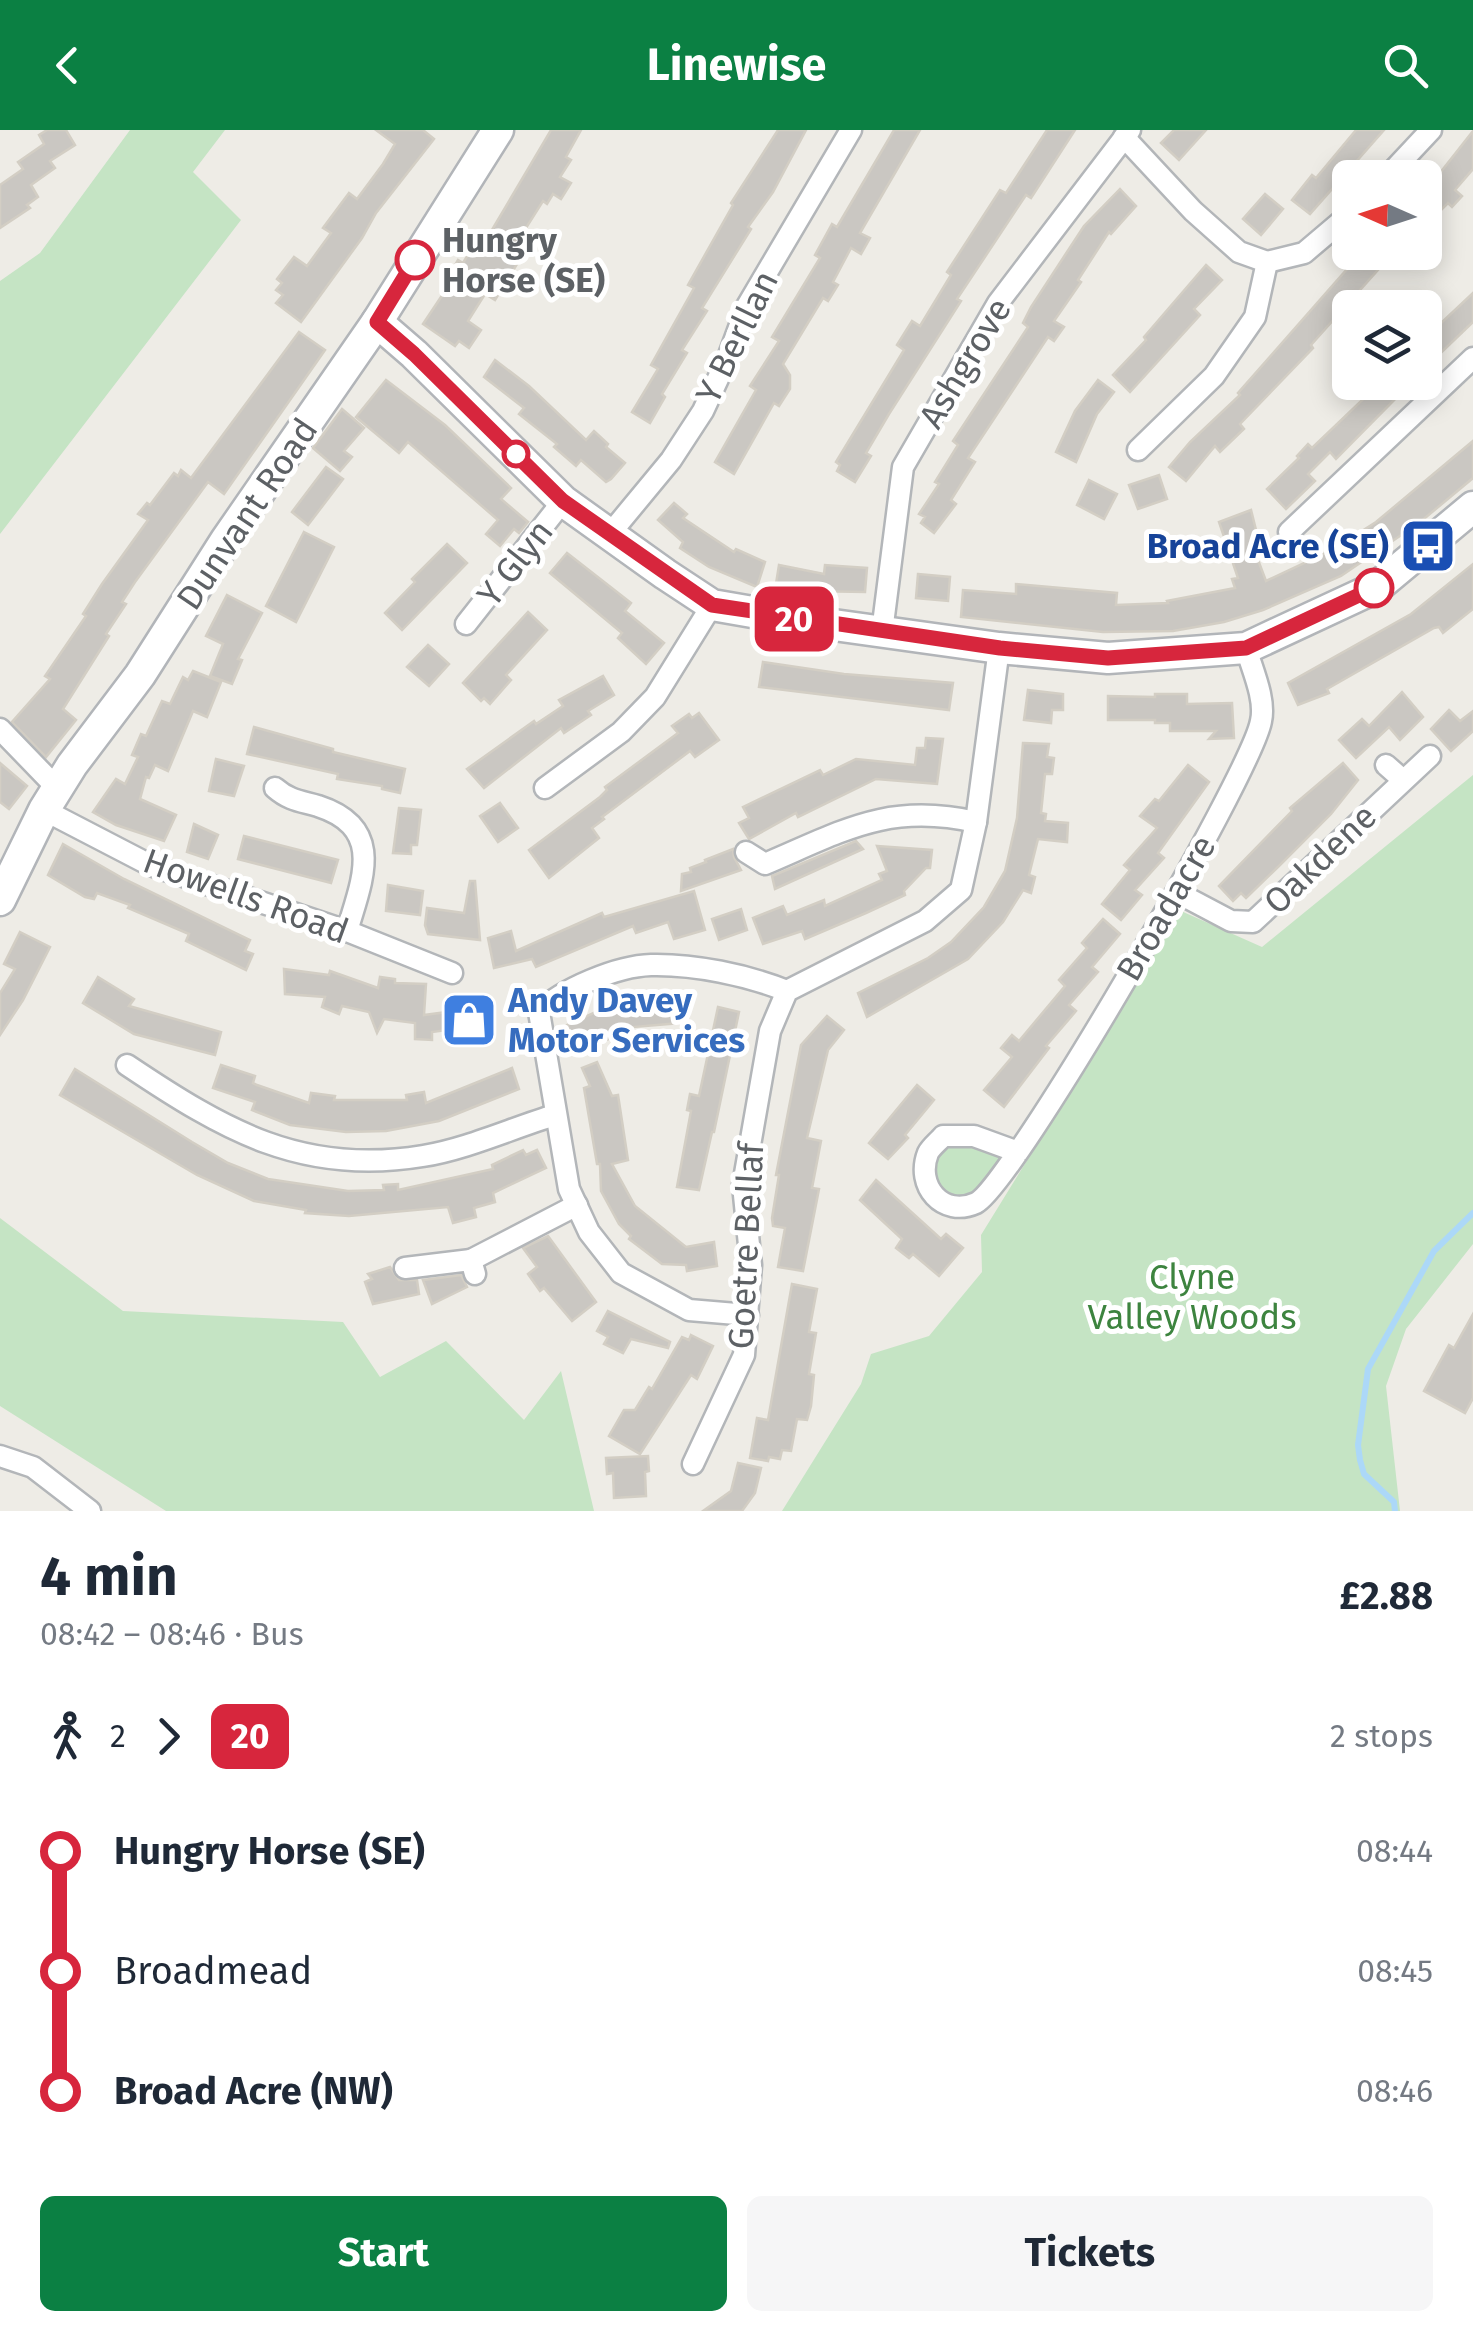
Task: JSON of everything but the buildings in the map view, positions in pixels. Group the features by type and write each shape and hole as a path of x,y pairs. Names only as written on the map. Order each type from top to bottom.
{"street":[{"name":"Y Berllan","path":"609,534 671,460 703,410 747,306 851,130"},
{"path":"1403,160 1432,130"},
{"name":"Dunvant Road","path":"0,900 50,799 140,675 226,540 377,322 493,132"},
{"path":"1127,134 1193,211 1240,252 1267,262 1304,253 1332,229"},
{"name":"Ashgrove","path":"882,632 904,467 998,303 1127,134"},
{"path":"1138,450 1214,376 1255,317 1267,262"},
{"path":"377,322 563,501 712,605 1000,648 1108,658 1246,648 1377,587 1473,507"},
{"path":"1289,532 1331,482 1473,358"},
{"name":"Y Glyn","path":"467,624 563,501"},
{"path":"546,788 621,732 656,697 712,605"},
{"path":"748,1315 689,1310 621,1273 589,1232 569,1189 539,1012 554,998 621,970 650,965 765,982 786,991 924,921 961,890 976,822 1000,648"},
{"name":"Broadacre","path":"1018,1152 974,1136 943,1136 928,1152 925,1175 930,1192 939,1202 962,1207 980,1202 1018,1152 1178,893 1251,754 1262,720 1246,648"},
{"name":"Howells Road","path":"0,728 50,799 150,866 347,931 452,973"},
{"name":"Oakdene","path":"1178,893 1231,921 1253,922 1430,756"},
{"name":"Oakdene","path":"1386,766 1403,780"},
{"path":"285,823 282,794 347,819 364,846 362,878 347,931"},
{"path":"746,852 766,864 871,819 904,815 976,822"},
{"name":"Goetre Bellaf","path":"690,1466 744,1355 751,1265 743,1184 770,1031 786,991"},
{"path":"127,1064 164,1078 221,1126 292,1153 366,1163 428,1156 554,1114"},
{"path":"405,1268 473,1267 577,1204"},
{"path":"0,1456 33,1467 90,1511"}],"green space":[{"path":"130,130 225,130 193,172 241,220 0,534 0,281 40,253"},
{"name":"Clyne Valley Woods","path":"1473,775 1473,1244 1406,1329 1386,1386 1400,1511 782,1511 861,1384 871,1354 929,1336 982,1272 981,1235 1181,911 1262,947"},
{"path":"943,1136 1018,1152 980,1202 939,1203 929,1152"},
{"path":"0,1218 123,1311 343,1322 380,1377 446,1341 524,1420 561,1371 594,1511 166,1511 0,1406"}],"waterway":[{"path":"1395,1511 1394,1502 1364,1474 1360,1460 1358,1445 1368,1369 1434,1251 1473,1213"}],"bus line":[{"name":"20","path":"415,260 377,322 563,501 712,605 1000,648 1108,658 1246,648 1374,588"}],"place":[{"name":"Hungry Horse (SE)","path":"415,260"},
{"name":"Broad Acre (SE)","path":"1428,546"},
{"name":"Andy Davey Motor Services","path":"469,1020"}]}
